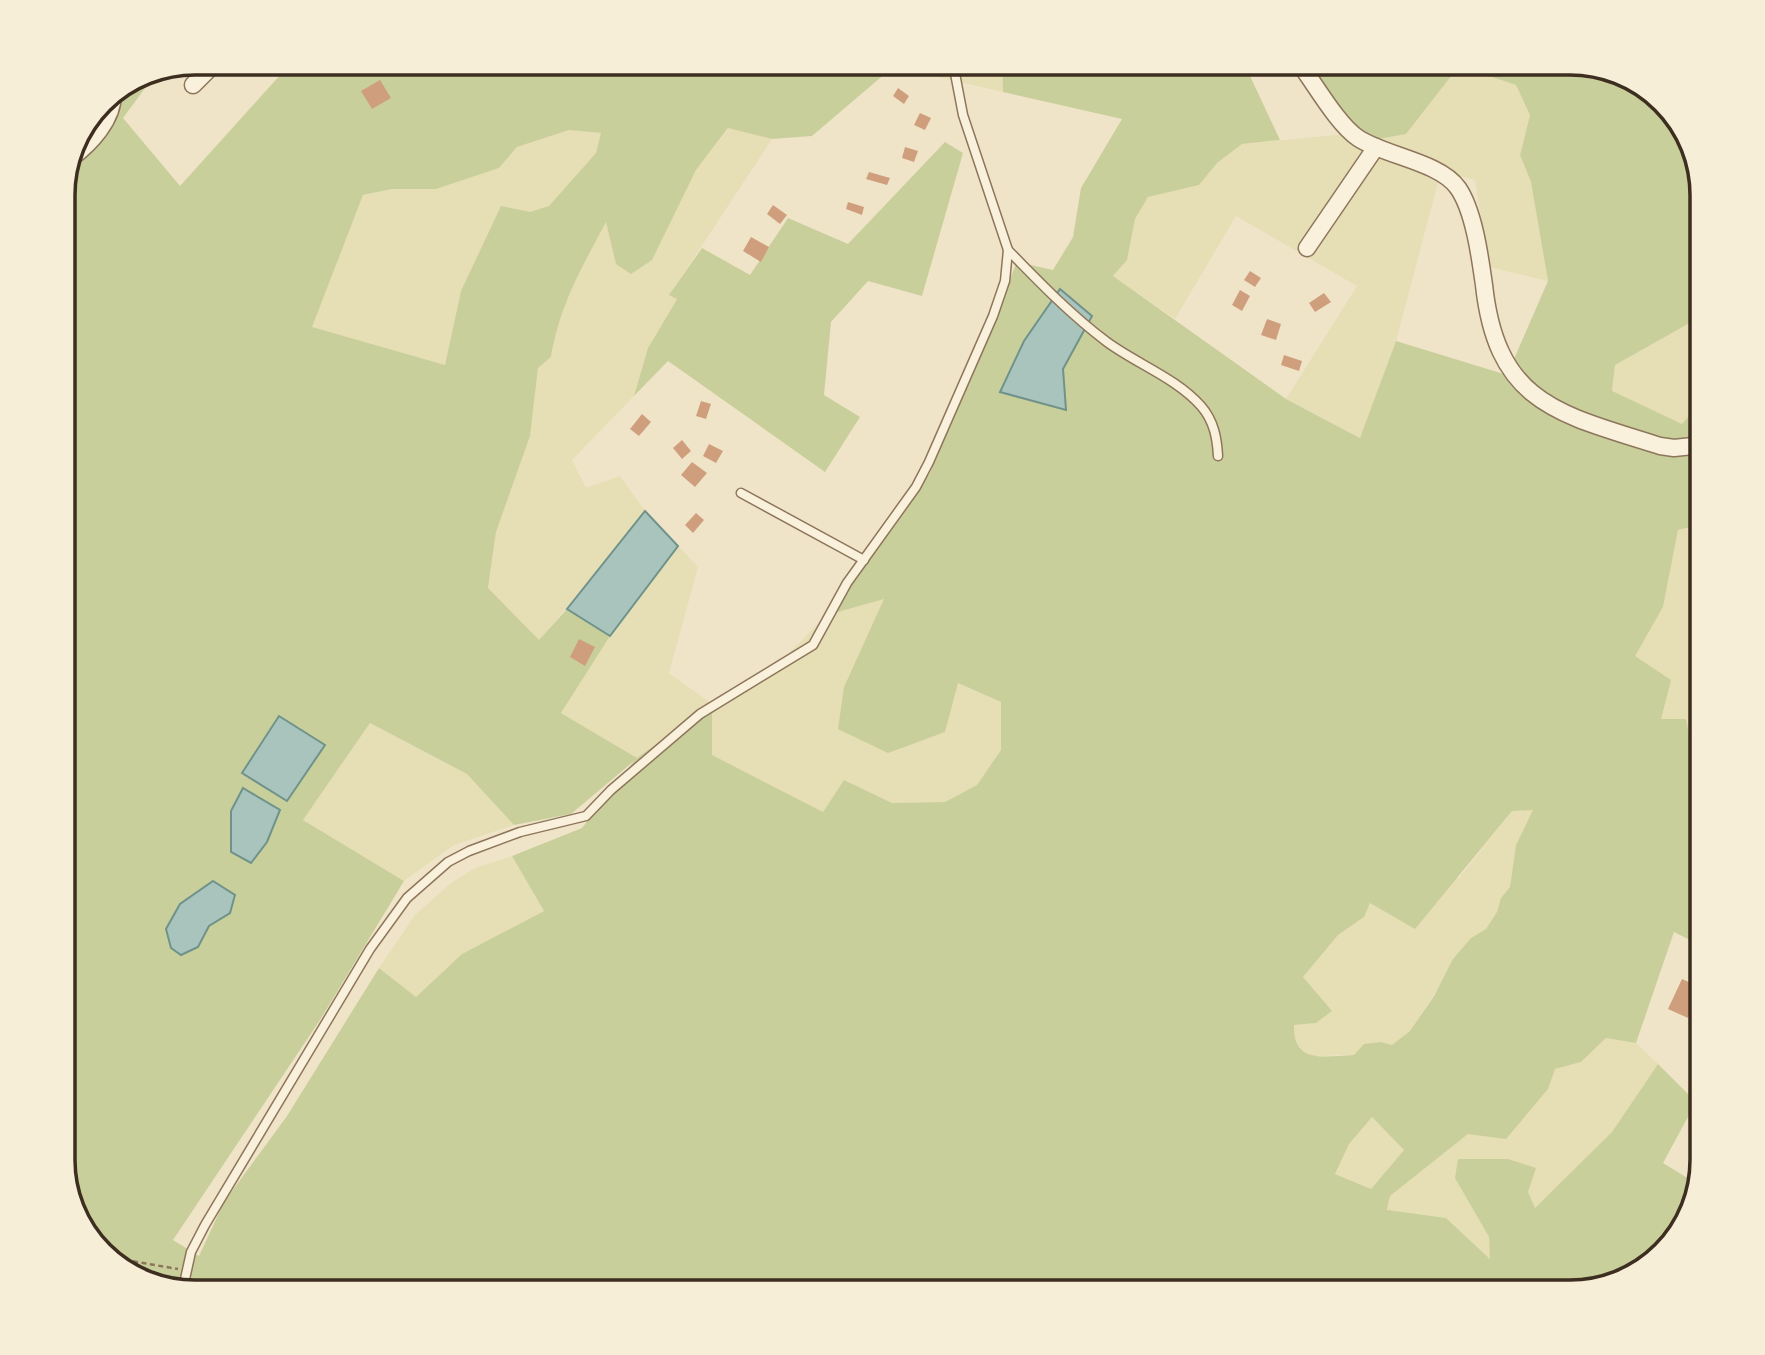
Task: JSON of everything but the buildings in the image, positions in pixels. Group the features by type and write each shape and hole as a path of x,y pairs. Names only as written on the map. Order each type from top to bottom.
{"street":[{"path":"193,85 203,75"},
{"path":"1308,75 1350,131 1376,147 1444,175 1458,188 1479,243 1485,295 1500,356 1527,387 1548,407 1568,416 1660,446 1674,449 1690,447"},
{"path":"86,146 109,112"},
{"path":"1307,248 1376,147"}],"lane":[{"path":"184,1279 185,1270 205,1225 370,949 407,898 448,862 469,851 520,832 586,816 611,790 700,714 813,645 864,559 915,487 929,462 993,317 1007,273 1008,250 963,115 955,75"},
{"path":"1008,250 1051,293 1107,342 1166,379 1201,407 1217,434 1218,456"},
{"path":"741,493 864,559"}],"path":[{"path":"132,1261 185,1270"}],"shaded area":[{"path":"928,75 1002,75 1003,92"},
{"path":"1452,75 1486,75 1516,85 1530,115 1520,155 1531,182 1548,281 1489,267 1475,180 1441,171 1396,341 1361,438 1286,399 1357,286 1236,216 1175,319 1113,276 1127,260 1135,219 1148,197 1199,185 1217,163 1242,144 1357,133 1406,134"},
{"path":"729,128 772,139 670,294 677,298 648,348 634,396 572,460 586,488 620,476 645,511 539,641 488,589 496,532 530,436 538,368 551,357 557,324 568,292 606,221 616,263 652,260 696,170"},
{"path":"569,130 602,133 596,153 549,207 530,212 461,291 445,365 311,327 363,195 392,189 436,189 499,168 517,147"},
{"path":"1690,323 1690,415 1682,424 1612,392 1615,365"},
{"path":"1690,525 1690,747 1661,719 1634,657 1663,607 1678,530"},
{"path":"678,546 698,567 669,673 712,704 781,661 827,615 885,598 844,687 958,683 1001,702 1001,750 977,785 945,802 892,803 844,780 823,812 711,755 637,758 561,713 610,636"},
{"path":"370,723 467,774 514,825 454,845 404,881 303,820"},
{"path":"1534,809 1516,845 1510,887 1501,898 1497,912 1486,929 1471,938 1410,1031 1392,1045 1381,1042 1354,1055 1313,1056 1300,1051 1294,1041 1294,1025 1316,1023 1303,977 1338,935 1364,917 1370,903 1459,878 1512,811"},
{"path":"512,856 544,911 462,954 416,997 379,968 415,915 451,883 475,868"},
{"path":"1606,1038 1636,1043 1658,1064 1612,1132 1535,1209 1528,1192 1535,1168 1456,1179 1489,1237 1491,1260 1446,1218 1387,1211 1390,1196 1468,1134 1548,1089 1554,1069 1581,1062"},
{"path":"1371,1116 1404,1150 1371,1189 1335,1174 1349,1144"}],"green space":[{"path":"280,75 884,75 812,136 772,139 728,128 696,170 652,260 631,274 616,264 606,222 566,303 551,357 538,368 530,436 496,532 488,588 539,640 567,609 610,636 561,713 637,758 712,704 712,755 823,812 844,780 892,803 945,802 977,785 1001,750 1001,702 958,683 945,732 888,753 838,729 844,687 884,599 827,615 930,473 1017,262 1053,270 1073,237 1081,188 1122,119 1003,92 1002,75 1250,76 1280,140 1242,144 1217,163 1199,185 1148,197 1135,219 1127,260 1113,276 1286,399 1360,438 1396,341 1507,375 1548,281 1531,182 1520,155 1530,115 1516,85 1486,75 1569,75 1593,78 1623,88 1643,100 1665,122 1686,165 1690,196 1690,323 1615,365 1612,391 1682,424 1690,415 1690,527 1678,530 1663,607 1635,656 1671,680 1661,719 1686,719 1690,739 1690,940 1674,932 1636,1043 1606,1038 1581,1062 1555,1069 1548,1089 1506,1139 1468,1134 1390,1196 1387,1210 1446,1218 1490,1259 1489,1237 1455,1178 1458,1159 1508,1159 1536,1168 1528,1192 1535,1208 1612,1132 1658,1064 1690,1096 1690,1113 1663,1163 1688,1178 1677,1213 1665,1233 1643,1255 1623,1267 1600,1276 1569,1280 196,1280 157,1273 122,1255 105,1239 88,1213 79,1190 76,1167 76,188 79,165 100,122 116,105 147,85 123,118 180,186","holes":["569,130 601,133 596,153 549,206 530,212 501,206 461,291 445,365 312,327 363,195 392,189 436,189 499,168 517,147","1060,289 1092,316 1063,369 1024,341","370,723 467,774 514,825 571,814 634,761 582,828 512,856 544,911 462,954 416,997 379,968 287,1116 224,1202 199,1256 173,1240 320,1020 404,881 303,820","1533,810 1516,845 1510,887 1501,898 1497,912 1486,929 1471,938 1453,959 1434,996 1410,1031 1392,1045 1381,1042 1364,1044 1354,1055 1312,1055 1299,1047 1294,1025 1316,1023 1332,1011 1303,977 1338,935 1364,917 1370,903 1415,929 1512,811","1372,1117 1404,1150 1371,1189 1335,1174 1349,1144"]},
{"path":"1308,75 1452,75 1406,134 1378,139 1357,133"},
{"path":"945,142 963,153 922,296 868,281 831,322 824,395 860,417 825,472 668,361 634,396 648,348 677,299 669,295 702,248 750,275 788,218 848,244"}],"water":[{"path":"1060,289 1092,316 1063,369 1066,410 1000,392 1024,341"},
{"path":"645,511 678,546 610,636 567,609"},
{"path":"279,716 325,745 287,801 242,773"},
{"path":"243,788 280,810 267,842 251,863 231,852 231,811"},
{"path":"213,881 235,895 230,913 209,926 198,947 181,955 171,948 166,929 180,904"}]}
